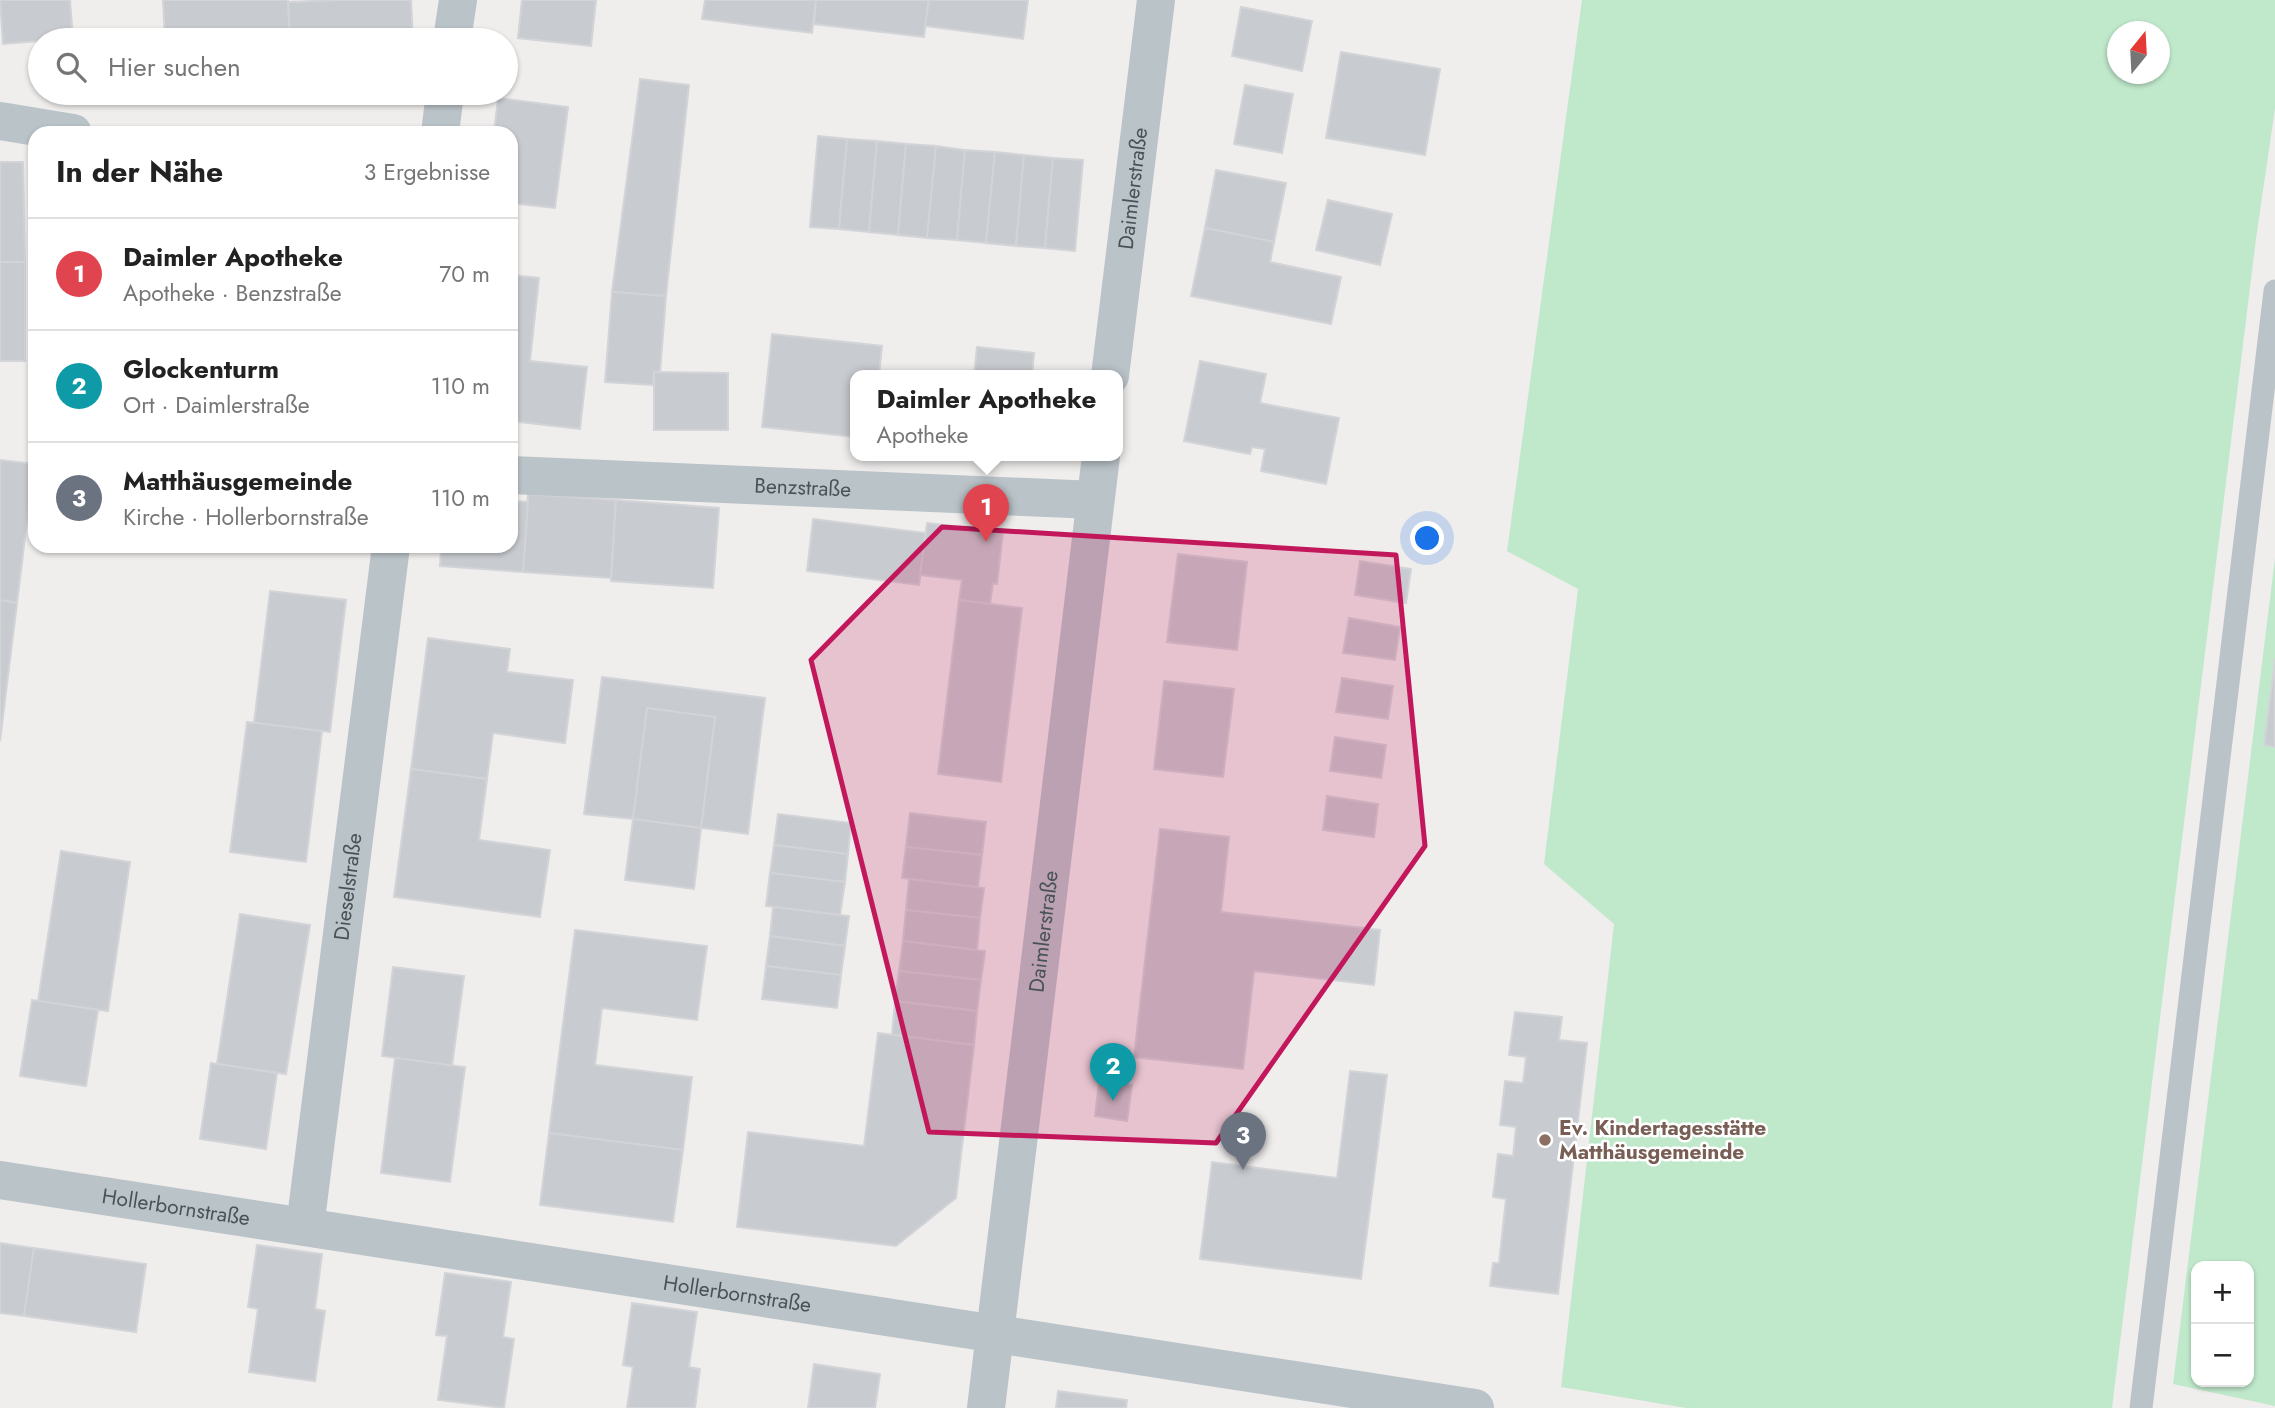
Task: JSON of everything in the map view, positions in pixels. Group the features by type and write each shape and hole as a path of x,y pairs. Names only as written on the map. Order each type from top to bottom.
{"street":[{"path":"454,28 458,0"},
{"name":"Daimlerstraße","path":"1111,370 1156,0"},
{"path":"441,126 444,105"},
{"path":"0,121 30,126"},
{"name":"Daimlerstraße","path":"986,1408 1100,461"},
{"name":"Benzstraße","path":"518,475 1095,500"},
{"name":"Dieselstraße","path":"305,1227 390,553"},
{"name":"Hollerbornstraße","path":"0,1180 1475,1408"}],"lane":[{"path":"2141,1408 2275,291"}],"highlighted area":[{"path":"942,527 1396,555 1425,846 1216,1143 929,1132 811,660"}],"green space":[{"path":"1582,0 2275,0 2275,108 2256,239 2112,1408 1686,1408 1561,1387 1614,924 1544,864 1578,589 1507,551"},
{"path":"2275,558 2275,1406 2173,1384"}],"building":[{"path":"0,0 70,0 72,28 28,28 28,42 3,44"},
{"path":"163,0 288,0 289,28 164,28"},
{"path":"411,0 412,28 289,28 288,2"},
{"path":"522,0 596,0 591,46 518,38"},
{"path":"705,0 816,0 812,33 702,19"},
{"path":"816,0 929,0 924,37 814,24"},
{"path":"929,0 1028,0 1023,39 925,26"},
{"path":"1241,7 1312,21 1302,71 1232,56"},
{"path":"1341,52 1440,69 1425,155 1326,138"},
{"path":"640,79 689,85 666,296 612,292"},
{"path":"1245,85 1293,94 1282,153 1234,144"},
{"path":"518,101 568,107 555,208 518,204 518,126 495,126 497,105 518,105"},
{"path":"818,136 847,139 839,229 810,227"},
{"path":"847,139 877,141 869,232 839,229"},
{"path":"877,141 906,144 898,235 869,232"},
{"path":"906,144 936,146 927,238 898,235"},
{"path":"936,146 965,150 957,240 927,238"},
{"path":"965,150 995,152 986,243 957,240"},
{"path":"995,152 1024,155 1016,246 986,243"},
{"path":"1024,155 1053,158 1045,248 1016,246"},
{"path":"1053,158 1083,160 1075,251 1045,248"},
{"path":"0,162 23,162 25,262 0,262"},
{"path":"1216,170 1286,183 1274,242 1205,228"},
{"path":"1328,200 1392,214 1380,265 1316,250"},
{"path":"1205,228 1274,242 1270,262 1341,277 1331,324 1191,296"},
{"path":"0,262 25,262 25,361 0,361"},
{"path":"518,276 539,278 530,361 587,367 580,429 518,422"},
{"path":"612,292 666,296 660,373 654,372 653,385 605,382"},
{"path":"772,334 882,346 880,370 850,370 850,436 762,427"},
{"path":"977,347 1034,353 1033,370 975,370"},
{"path":"1200,361 1266,374 1260,403 1339,418 1326,484 1261,471 1265,449 1252,447 1250,454 1184,441"},
{"path":"654,372 728,373 728,430 654,430"},
{"path":"0,460 28,463 28,513 17,603 0,600"},
{"path":"528,494 616,500 611,578 523,572"},
{"path":"616,500 719,508 713,588 611,581"},
{"path":"518,501 528,502 523,572 440,566 441,553 518,553"},
{"path":"813,519 926,533 919,585 807,571"},
{"path":"927,523 1003,532 997,584 993,583 990,604 959,600 962,580 920,575"},
{"path":"1178,554 1247,562 1237,650 1167,642"},
{"path":"1360,561 1411,569 1406,603 1355,595"},
{"path":"270,591 346,600 330,732 254,723"},
{"path":"0,600 17,603 0,741"},
{"path":"959,600 1022,608 1001,782 938,774"},
{"path":"1349,618 1400,627 1395,660 1343,653"},
{"path":"428,638 510,649 507,672 573,680 565,743 493,733 487,779 411,769"},
{"path":"2275,659 2275,747 2264,745"},
{"path":"602,677 765,698 748,834 701,828 715,717 647,708 633,819 584,814"},
{"path":"1342,678 1393,686 1388,719 1336,712"},
{"path":"1164,681 1234,689 1223,777 1154,769"},
{"path":"647,708 715,717 701,828 633,819"},
{"path":"247,722 322,731 306,862 230,852"},
{"path":"1335,737 1386,745 1381,778 1330,771"},
{"path":"411,769 487,779 479,840 550,850 540,917 394,897"},
{"path":"1327,796 1378,804 1374,837 1323,830"},
{"path":"910,813 986,822 982,855 906,847"},
{"path":"778,814 851,823 848,854 774,845"},
{"path":"633,819 701,828 694,889 625,880"},
{"path":"1160,829 1229,837 1221,912 1380,930 1374,985 1254,971 1243,1069 1134,1057"},
{"path":"774,845 848,854 845,882 770,873"},
{"path":"906,847 982,855 978,887 902,878"},
{"path":"61,851 130,862 108,1011 38,1001"},
{"path":"770,873 845,882 840,915 766,906"},
{"path":"909,879 984,888 980,918 906,910"},
{"path":"773,907 849,916 845,946 770,936"},
{"path":"906,910 980,918 977,950 903,941"},
{"path":"240,914 310,925 286,1074 217,1064"},
{"path":"575,930 707,946 697,1020 602,1008 595,1065 692,1077 683,1150 549,1133"},
{"path":"770,936 845,946 841,975 766,966"},
{"path":"903,941 985,951 981,980 899,971"},
{"path":"766,966 841,975 837,1008 762,999"},
{"path":"393,967 464,976 452,1066 382,1056"},
{"path":"899,971 981,980 977,1011 895,1001"},
{"path":"32,1000 98,1010 86,1086 20,1076"},
{"path":"895,1001 977,1011 974,1045 892,1035"},
{"name":"Ev. Kindertagesstätte Matthäusgemeinde","path":"1515,1012 1562,1017 1559,1040 1587,1043 1558,1294 1490,1286 1493,1263 1499,1263 1506,1199 1493,1197 1498,1154 1513,1156 1516,1127 1500,1125 1505,1081 1523,1083 1526,1057 1509,1055"},
{"path":"878,1033 974,1045 956,1198 896,1246 737,1227 748,1132 864,1146"},
{"path":"395,1058 465,1067 450,1182 381,1173"},
{"path":"211,1063 277,1073 266,1149 200,1139"},
{"path":"1350,1071 1387,1075 1361,1279 1200,1259 1212,1162 1337,1178"},
{"path":"1099,1082 1132,1085 1127,1121 1095,1116"},
{"path":"549,1133 683,1150 673,1222 540,1205"},
{"path":"0,1243 34,1248 24,1316 0,1313"},
{"path":"257,1245 322,1254 315,1309 325,1311 315,1381 249,1372 258,1309 248,1307"},
{"path":"34,1248 146,1264 136,1332 24,1316"},
{"path":"445,1273 511,1282 503,1337 514,1339 504,1408 438,1400 447,1336 436,1335"},
{"path":"632,1303 697,1312 689,1367 700,1369 695,1408 627,1408 633,1367 623,1365"},
{"path":"814,1364 880,1374 875,1408 808,1408"},
{"path":"1058,1391 1127,1400 1126,1408 1056,1408"}],"place":[{"name":"Daimler Apotheke","path":"986,542"},
{"name":"Glockenturm","path":"1113,1101"},
{"name":"Ev. Kindertagesstätte Matthäusgemeinde","path":"1545,1140"},
{"name":"Matthäusgemeinde","path":"1243,1170"}]}
